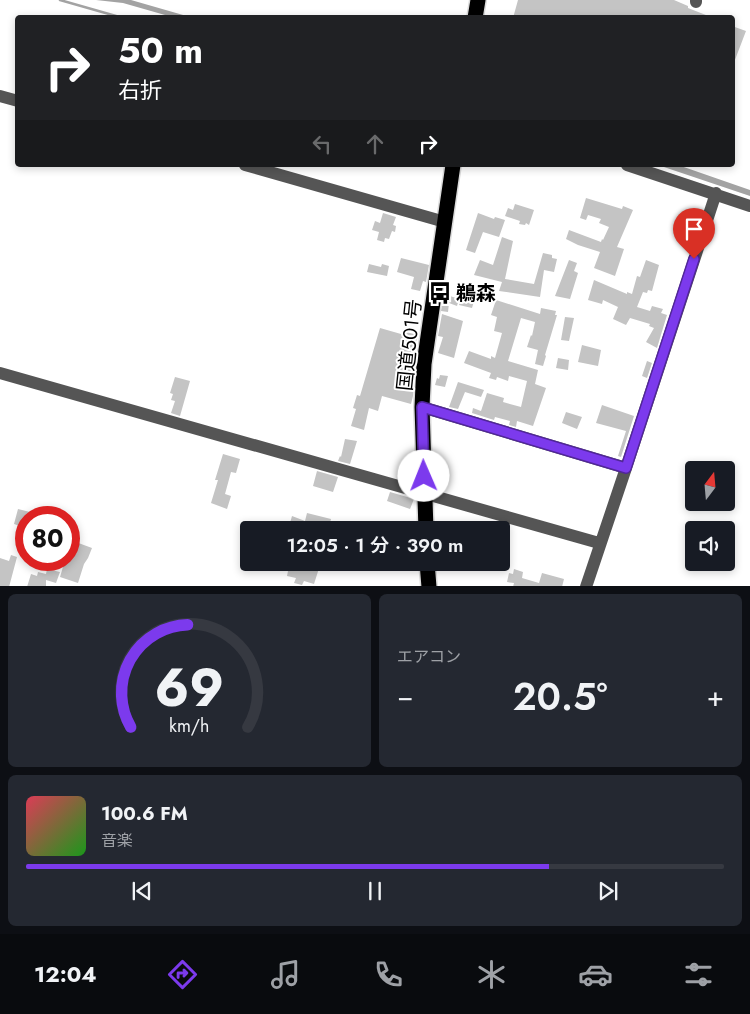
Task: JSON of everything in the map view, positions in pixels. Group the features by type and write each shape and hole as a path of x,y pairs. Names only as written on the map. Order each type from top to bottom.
{"highway":[{"path":"476,15 478,0"},
{"name":"国道501号","path":"426,521 422,407 424,364 453,167"},
{"path":"428,571 429,586"}],"street":[{"path":"0,96 15,100"},
{"path":"253,167 445,222"},
{"path":"633,167 716,193 750,206"},
{"path":"586,586 716,193"},
{"path":"0,373 600,543"},
{"path":"422,407 626,468"}],"shaded area":[{"path":"96,0 131,0 183,15 165,15 123,3"},
{"path":"664,167 684,167 750,190 750,196"}],"building":[{"path":"518,0 674,0 706,15 514,15"},
{"path":"735,27 746,31 735,60"},
{"path":"586,198 622,209 623,206 633,210 617,247 624,249 615,276 594,268 600,252 566,239 569,230 601,242 603,240 609,227 599,223 601,219 588,215 586,220 580,218"},
{"path":"515,204 534,210 529,225 526,223 525,225 519,224 520,221 505,216 508,208 513,210"},
{"path":"383,213 396,217 393,225 396,226 395,232 392,231 389,239 385,238 384,242 377,240 379,232 372,230 375,221 380,223"},
{"path":"478,213 494,219 495,217 505,220 499,237 483,232 475,253 466,250"},
{"path":"502,237 513,241 505,279 534,284 543,253 552,255 552,258 557,259 554,272 544,270 540,297 499,291 502,282 474,275 480,260 493,265"},
{"path":"401,258 429,265 426,282 423,281 420,291 411,289 414,277 397,272"},
{"path":"569,260 577,263 574,271 578,273 570,299 555,296"},
{"path":"646,260 659,265 652,291 643,292 637,307 650,311 652,306 663,309 661,313 667,315 657,348 646,342 654,328 649,326 650,324 630,318 626,325 613,319 618,307 603,300 602,304 588,300 594,280 627,294 627,292 632,294 637,276 640,277"},
{"path":"369,264 381,267 382,264 389,266 387,276 367,272"},
{"path":"464,288 477,291 472,308 459,305"},
{"path":"450,296 459,299 457,306 449,303 448,312 441,311 443,298 449,299"},
{"path":"496,300 540,314 541,308 556,311 555,315 557,315 543,366 535,364 538,350 527,347 535,322 521,318 508,361 538,370 535,384 546,388 533,426 517,421 516,427 509,425 510,421 495,417 494,420 472,413 473,408 481,411 487,393 504,398 503,402 521,407 527,381 509,376 508,381 497,377 496,380 489,378 491,373 464,363 469,351 491,359 491,356 495,358 502,333 494,331 497,317 491,315"},
{"path":"442,314 463,321 454,358 438,353 443,337 438,336"},
{"path":"565,317 574,318 569,341 561,340"},
{"path":"380,328 401,334 402,331 418,335 413,353 413,358 415,359 411,383 414,384 413,396 411,404 382,396 378,411 369,408 364,430 351,426 356,409 353,408 357,395 360,396"},
{"path":"582,345 601,350 598,366 578,362"},
{"path":"558,358 569,360 568,370 556,368"},
{"path":"647,361 652,363 647,378 642,376"},
{"path":"440,375 448,376 445,387 435,385"},
{"path":"175,377 190,381 180,416 171,413 175,401 171,400 173,394 170,393"},
{"path":"458,382 484,390 481,397 465,392 458,409 449,407"},
{"path":"602,405 634,416 621,457 618,456 626,431 596,423"},
{"path":"566,412 582,417 577,429 562,423"},
{"path":"345,439 357,441 350,464 338,461 341,457"},
{"path":"223,454 240,459 236,473 231,472 225,494 231,496 227,509 211,503 218,480 215,480"},
{"path":"317,471 338,477 333,492 313,486"},
{"path":"390,492 414,499 410,509 387,501"},
{"path":"307,513 331,519 330,521 305,521"},
{"path":"292,516 305,521 291,521"},
{"path":"80,544 92,548 78,583 60,577 62,571 80,571"},
{"path":"11,555 15,556 15,564 9,586 0,586 0,558 9,561"},
{"path":"514,569 523,572 522,578 539,583 542,573 564,579 562,586 513,586 514,583 507,582 509,573 513,574"},
{"path":"47,571 60,572 56,583 46,580 46,586 27,586 31,574 37,576 38,572 46,574"},
{"path":"288,571 318,571 314,584 304,581 302,585 294,583 296,578 287,576"}],"waterway":[{"path":"60,0 112,15"}],"place":[{"name":"鵜森","path":"440,293"}],"route":[{"path":"424,476 422,407 626,468 694,259"}]}
